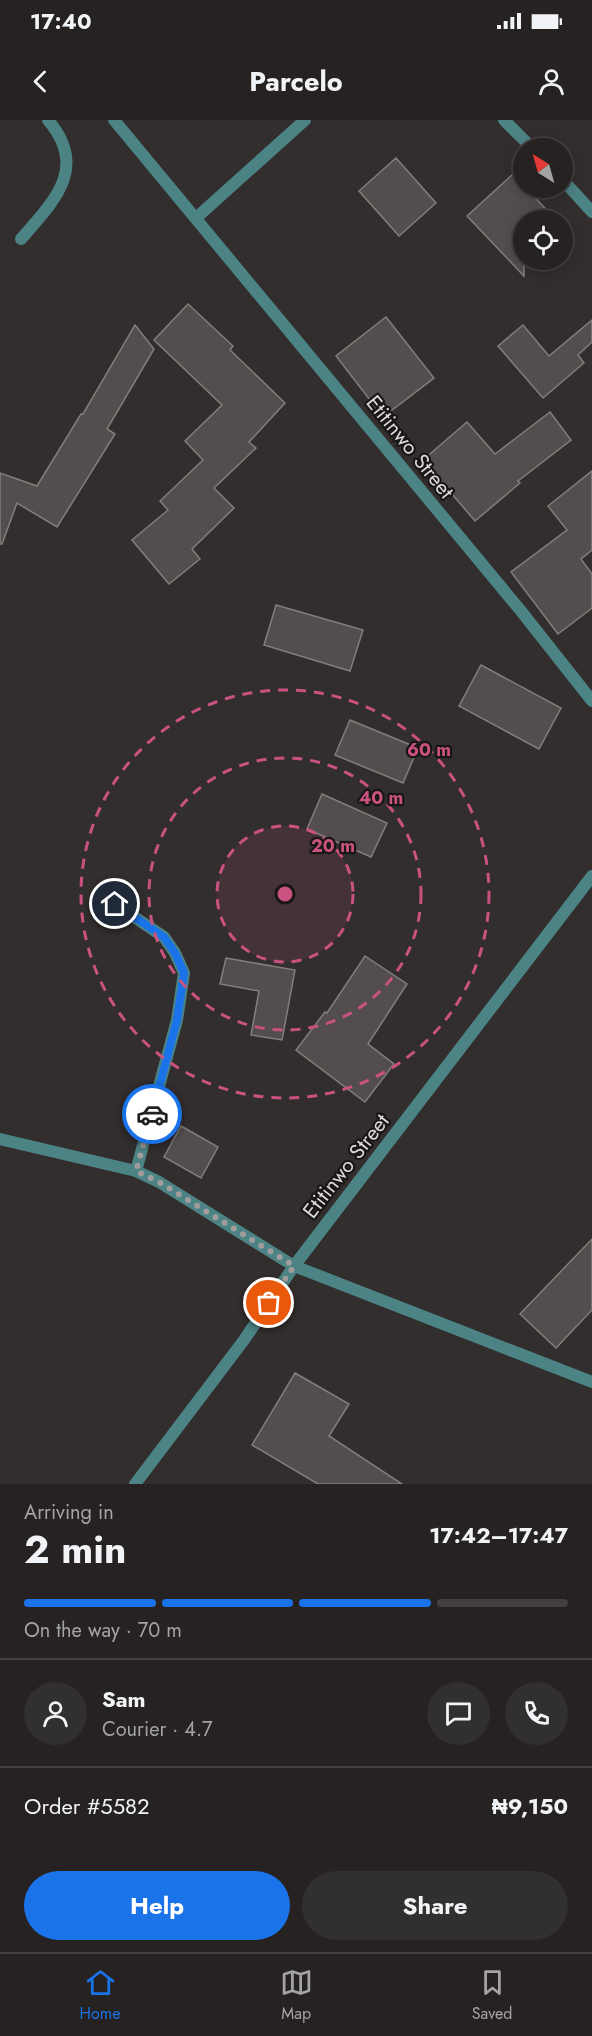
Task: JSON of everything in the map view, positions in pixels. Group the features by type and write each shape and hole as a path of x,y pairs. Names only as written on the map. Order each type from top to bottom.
{"street":[{"path":"21,239 59,194 65,171 67,151 58,132 48,120"},
{"name":"Etitinwo Street","path":"114,120 521,612 592,702"},
{"path":"196,218 305,120"},
{"path":"504,120 522,138"},
{"path":"573,191 592,212"},
{"name":"Etitinwo Street","path":"135,1484 244,1340 294,1266 592,876"},
{"path":"115,904 164,937 175,953 184,973 177,1020 136,1171"},
{"path":"0,1139 136,1171 159,1182 294,1266 592,1382"}],"building":[{"path":"396,158 436,203 399,236 359,191"},
{"path":"513,174 513,198 535,198 547,210 513,210 513,264 467,216"},
{"path":"188,304 233,346 230,350 285,403 249,442 256,448 214,488 234,508 192,549 200,559 169,584 132,540 168,510 160,501 203,460 185,441 222,405 154,340"},
{"path":"386,317 434,378 383,417 336,356"},
{"path":"592,320 592,342 578,355 584,363 543,398 498,346 523,325 549,356"},
{"path":"135,325 154,349 107,429 115,434 57,527 17,503 2,544 0,544 0,473 37,486 83,414"},
{"path":"550,412 571,440 518,481 520,483 475,521 423,460 467,422 495,454"},
{"path":"592,471 592,550 581,559 592,574 592,608 558,634 511,572 567,530 548,506"},
{"path":"276,605 363,630 350,671 264,645"},
{"path":"481,665 561,708 539,749 459,706"},
{"path":"350,720 418,748 403,783 335,755"},
{"path":"322,794 387,823 371,857 307,829"},
{"path":"365,956 407,984 368,1044 394,1064 365,1102 296,1050 325,1012 327,1013"},
{"path":"226,958 295,970 282,1040 251,1035 259,991 220,984"},
{"path":"181,1126 218,1147 201,1178 164,1157"},
{"path":"592,1239 592,1310 556,1348 520,1314"},
{"path":"295,1373 349,1404 329,1436 402,1484 318,1484 252,1445"}],"way so far":[{"path":"152,1114 136,1171 159,1182 294,1266 269,1303"}],"route":[{"path":"115,904 164,937 175,953 184,973 177,1020 152,1114"}]}
